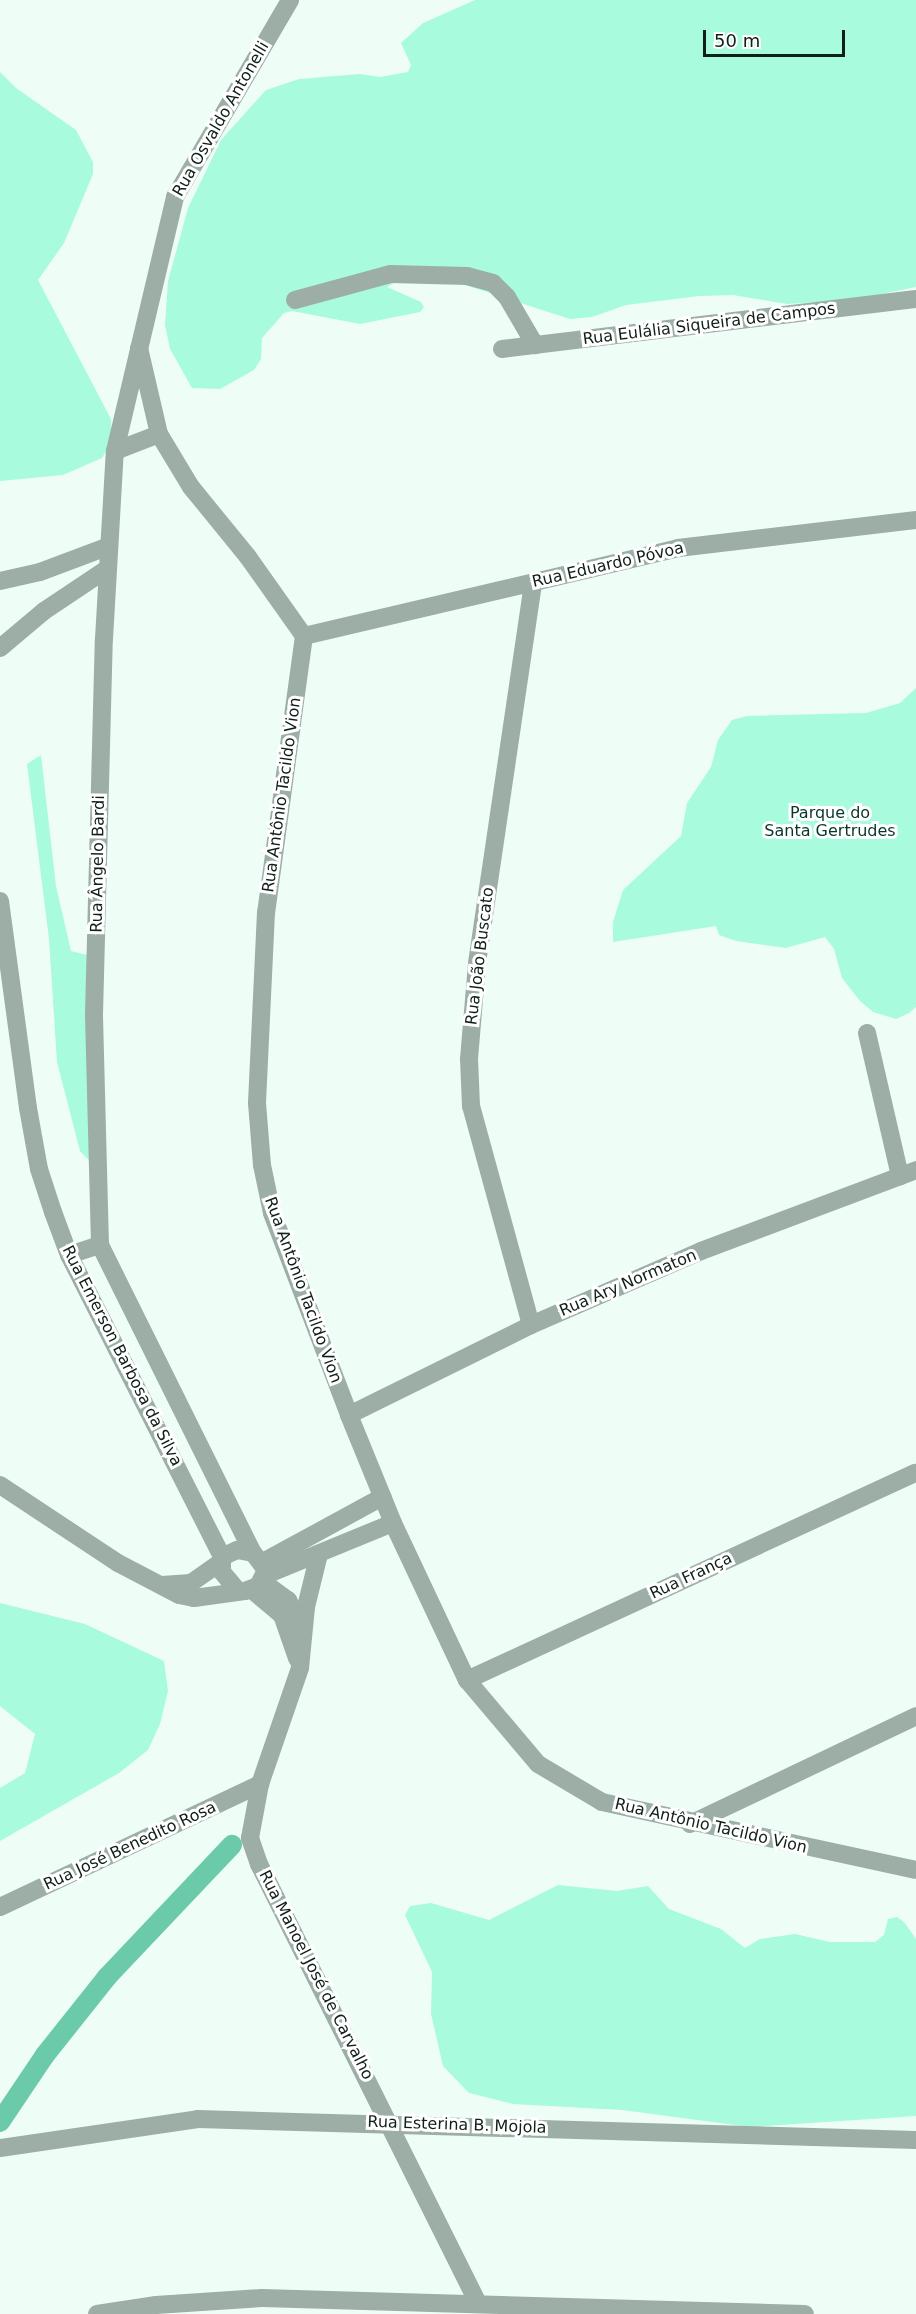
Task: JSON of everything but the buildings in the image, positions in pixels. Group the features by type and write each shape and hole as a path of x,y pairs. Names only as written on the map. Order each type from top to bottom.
{"street":[{"name":"Rua Osvaldo Antonelli","path":"139,348 175,196 290,0"},
{"path":"295,300 391,274 467,276 493,283 507,297 535,345"},
{"name":"Rua Eulália Siqueira de Campos","path":"502,349 916,299"},
{"path":"139,348 159,434 191,487 248,557 304,636"},
{"name":"Rua Ângelo Bardi","path":"100,1245 94,1014 106,569 115,451 139,348"},
{"path":"115,451 159,434"},
{"name":"Rua Eduardo Póvoa","path":"304,636 678,548 916,520"},
{"path":"0,581 40,572 109,546"},
{"path":"0,648 44,611 106,569"},
{"name":"Rua João Buscato","path":"531,1325 471,1106 469,1059 477,963 533,582"},
{"name":"Rua Antônio Tacildo Vion","path":"304,636 266,912 257,1103 262,1165 272,1213 349,1415 393,1523 467,1680 516,1743 562,1781 602,1802 690,1824 916,1870"},
{"name":"Rua Emerson Barbosa da Silva","path":"0,901 39,1169 69,1256 221,1560 225,1579 256,1575 100,1245"},
{"path":"867,1033 908,1173"},
{"name":"Rua Ary Normaton","path":"349,1415 531,1325 701,1251 908,1173"},
{"path":"69,1256 100,1245"},
{"name":"Rua França","path":"467,1680 916,1473"},
{"path":"0,1485 156,1585 194,1598 319,1554 393,1523"},
{"path":"256,1575 382,1497"},
{"path":"156,1585 191,1583 237,1550 285,1621 300,1668"},
{"name":"Rua Manoel José de Carvalho","path":"319,1554 304,1632 300,1668 260,1784 250,1838 259,1864 391,2122 478,2303"},
{"path":"256,1575 288,1600 304,1632"},
{"path":"690,1824 916,1716"},
{"name":"Rua José Benedito Rosa","path":"0,1907 260,1784"},
{"name":"Rua Esterina B. Mojola","path":"0,2148 198,2119 391,2122 916,2140"},
{"path":"97,2314 210,2301 351,2307 478,2303 805,2314"}],"green space":[{"path":"475,0 916,0 916,287 852,300 787,304 733,295 699,296 626,305 592,317 570,319 459,283 399,280 387,287 421,302 424,307 420,312 360,324 292,311 284,313 262,338 261,359 254,370 220,389 192,388 170,349 165,325 168,281 188,208 221,140 266,90 299,79 360,74 380,77 408,72 411,65 401,43 423,23"},
{"path":"0,72 16,88 76,130 93,162 93,174 64,243 38,280 111,419 111,442 102,458 63,475 0,481"},
{"name":"Parque do Santa Gertrudes","path":"916,688 916,1007 909,1013 896,1019 873,1012 860,1001 842,978 834,949 825,937 786,948 736,941 719,935 716,926 613,942 613,922 623,890 681,836 687,803 711,767 718,740 732,720 747,716 866,713 900,703"},
{"path":"41,755 56,886 71,951 91,956 94,1165 80,1151 57,1062 49,939 27,764"},
{"path":"0,1603 85,1624 164,1661 168,1691 160,1724 148,1750 119,1773 0,1841 0,1788 25,1773 35,1734 0,1706"},
{"path":"558,1885 617,1891 648,1886 669,1909 721,1929 745,1948 760,1939 795,1934 830,1942 875,1942 884,1935 888,1919 897,1917 904,1922 916,1939 916,2116 750,2127 622,2110 513,2104 469,2093 443,2066 431,2014 432,1972 405,1915 410,1906 431,1903 489,1920"}],"waterway":[{"path":"0,2122 45,2055 107,1977 232,1845"}]}
